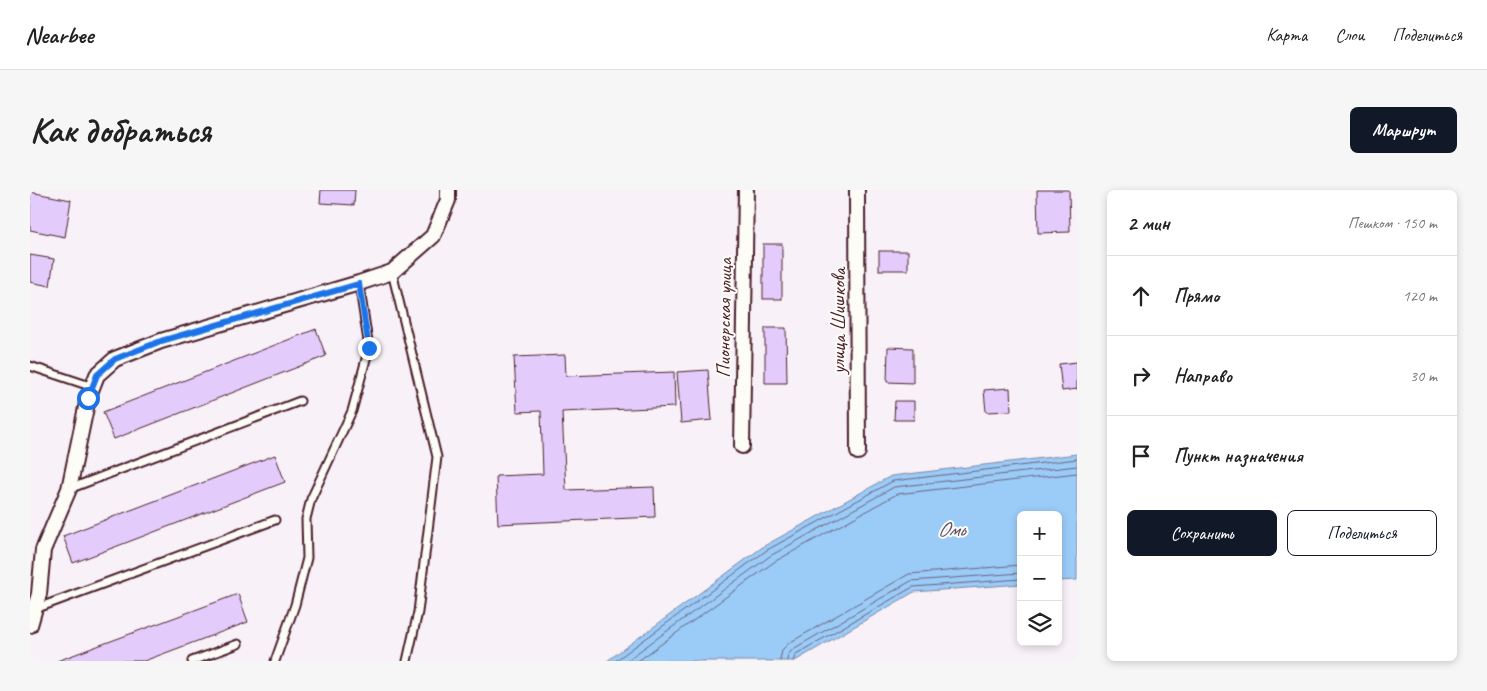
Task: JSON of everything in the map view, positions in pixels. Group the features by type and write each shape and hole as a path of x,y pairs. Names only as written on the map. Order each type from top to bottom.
{"street":[{"path":"30,625 39,594 43,550 69,489 88,398 97,375 115,359 161,341 359,284 392,272 433,236 448,200 448,190"},
{"name":"Пионерская улица","path":"742,446 746,190"},
{"name":"улица Шишкова","path":"857,190 858,452"}],"lane":[{"path":"392,272 437,457 418,612 407,661"},
{"path":"275,661 294,605 307,558 306,519 312,499 352,412 369,348 359,284"},
{"path":"30,366 92,386"},
{"path":"69,489 300,401"},
{"path":"34,609 275,520"},
{"path":"192,661 238,644"}],"water":[{"name":"Омь","path":"1077,454 1077,580 1062,581 1062,511 1017,511 1017,584 914,592 795,661 607,661 764,546 891,476"}],"building":[{"path":"321,190 355,190 354,205 320,203"},
{"path":"1037,190 1069,190 1070,232 1038,233"},
{"path":"30,192 71,200 65,237 30,230"},
{"path":"763,244 782,244 782,299 763,299"},
{"path":"879,251 908,251 908,270 879,270"},
{"path":"30,255 54,259 50,286 30,282"},
{"path":"765,328 786,328 787,383 765,383"},
{"path":"316,329 326,356 114,439 103,412"},
{"path":"888,347 913,348 913,383 887,382"},
{"path":"565,355 566,376 674,372 675,407 562,412 566,490 654,487 655,517 498,524 496,476 543,474 541,411 517,412 514,357"},
{"path":"1077,362 1077,389 1062,391 1059,364"},
{"path":"708,370 712,420 681,423 677,372"},
{"path":"1010,388 1011,411 986,412 984,390"},
{"path":"895,401 914,401 914,420 894,420"},
{"path":"275,455 285,482 73,563 63,536"},
{"path":"238,594 248,622 144,661 57,661"}],"route":[{"path":"88,398 97,375 115,359 161,341 287,303 359,284 369,348"}]}
